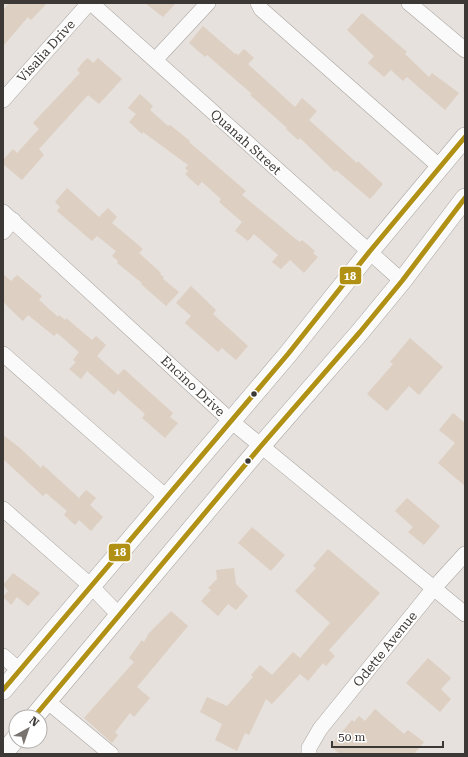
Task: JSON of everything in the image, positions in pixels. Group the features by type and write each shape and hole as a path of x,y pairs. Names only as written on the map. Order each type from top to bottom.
{"main road":[{"path":"3,690 288,354 370,251 465,137"},
{"path":"40,709 261,446 402,281 465,198"}],"street":[{"name":"Quanah Street","path":"90,3 402,281"},
{"name":"Visalia Drive","path":"3,100 90,3"},
{"path":"155,60 208,3"},
{"path":"258,3 262,10 440,168"},
{"path":"409,3 465,50"},
{"name":"Encino Drive","path":"6,221 231,421 465,614"},
{"path":"3,354 166,497"},
{"path":"3,509 91,586 119,615"},
{"name":"Odette Avenue","path":"309,751 320,729 434,588 465,554"},
{"path":"3,656 19,670"},
{"path":"47,701 111,754"}],"building":[{"path":"9,3 47,3 31,20 28,17 3,46 3,10"},
{"path":"145,3 176,3 163,17"},
{"path":"362,13 407,52 405,54 429,77 432,73 459,93 445,110 407,77 403,81 391,70 384,77 368,63 374,56 347,30"},
{"path":"203,26 235,54 236,53 238,55 244,49 254,58 248,64 295,107 302,98 317,111 309,120 383,184 370,199 336,170 335,172 300,138 298,140 286,129 287,128 250,95 252,94 207,55 205,57 189,43"},
{"path":"88,58 93,63 98,58 122,79 99,104 88,95 39,149 44,155 22,180 3,164 3,160 13,149 17,153 39,129 33,123 80,73 77,70"},
{"path":"140,94 153,106 150,110 168,126 170,125 190,141 189,142 246,191 242,195 292,236 300,242 302,240 315,251 313,253 318,257 304,273 290,260 281,269 272,262 278,255 254,234 248,241 235,231 242,222 219,202 221,199 202,182 198,186 185,174 188,171 185,168 188,165 143,132 142,134 129,122 136,114 128,108"},
{"path":"67,188 99,217 108,208 117,217 112,223 143,249 139,253 161,273 160,274 164,277 163,279 179,292 166,306 141,284 142,283 117,263 118,261 112,256 116,251 97,236 92,241 57,211 60,207 55,202"},
{"path":"3,274 11,281 17,275 42,296 39,300 58,317 59,315 65,320 66,318 92,340 96,336 106,345 97,356 118,375 124,369 173,413 170,417 178,423 165,438 142,418 145,414 118,390 114,395 87,371 81,379 69,369 76,362 73,360 79,352 57,333 54,336 28,315 23,321 10,309 3,301"},
{"path":"191,286 216,310 213,314 248,346 236,360 222,348 218,352 185,323 191,316 176,303"},
{"path":"410,338 443,367 419,395 409,386 387,411 367,394 393,364 390,362"},
{"path":"453,413 465,423 465,486 438,463 455,443 439,430"},
{"path":"3,435 20,448 41,468 43,465 79,498 86,490 96,498 90,505 103,517 91,531 79,520 75,525 64,515 67,511 46,493 43,496 3,459"},
{"path":"407,498 440,526 424,545 408,532 413,527 395,511"},
{"path":"252,527 285,555 271,571 238,543"},
{"path":"328,549 380,593 329,650 335,656 326,666 323,663 308,681 300,674 272,704 266,699 249,735 245,733 237,751 215,740 222,724 200,712 207,697 227,706 253,677 251,675 260,665 272,675 293,652 300,658 330,623 295,591 316,568 313,566"},
{"path":"234,568 236,584 248,596 236,610 228,604 218,616 201,601 211,590 208,588 217,579 216,570"},
{"path":"13,573 40,593 28,606 17,597 11,605 3,597 8,591 3,585"},
{"path":"171,611 188,626 137,687 150,698 134,717 130,713 115,732 118,735 112,743 84,718 134,662 129,658 142,640 144,642 149,633"},
{"path":"428,658 451,678 441,689 451,699 440,712 406,683"},
{"path":"375,709 404,734 408,730 424,742 414,754 340,754 330,746 352,720 354,722 359,716 365,721"}],"transit line":[{"name":"18","path":"3,690 288,354 370,251 465,137"},
{"name":"18","path":"41,709 261,446 360,332 402,281 465,198"}]}
